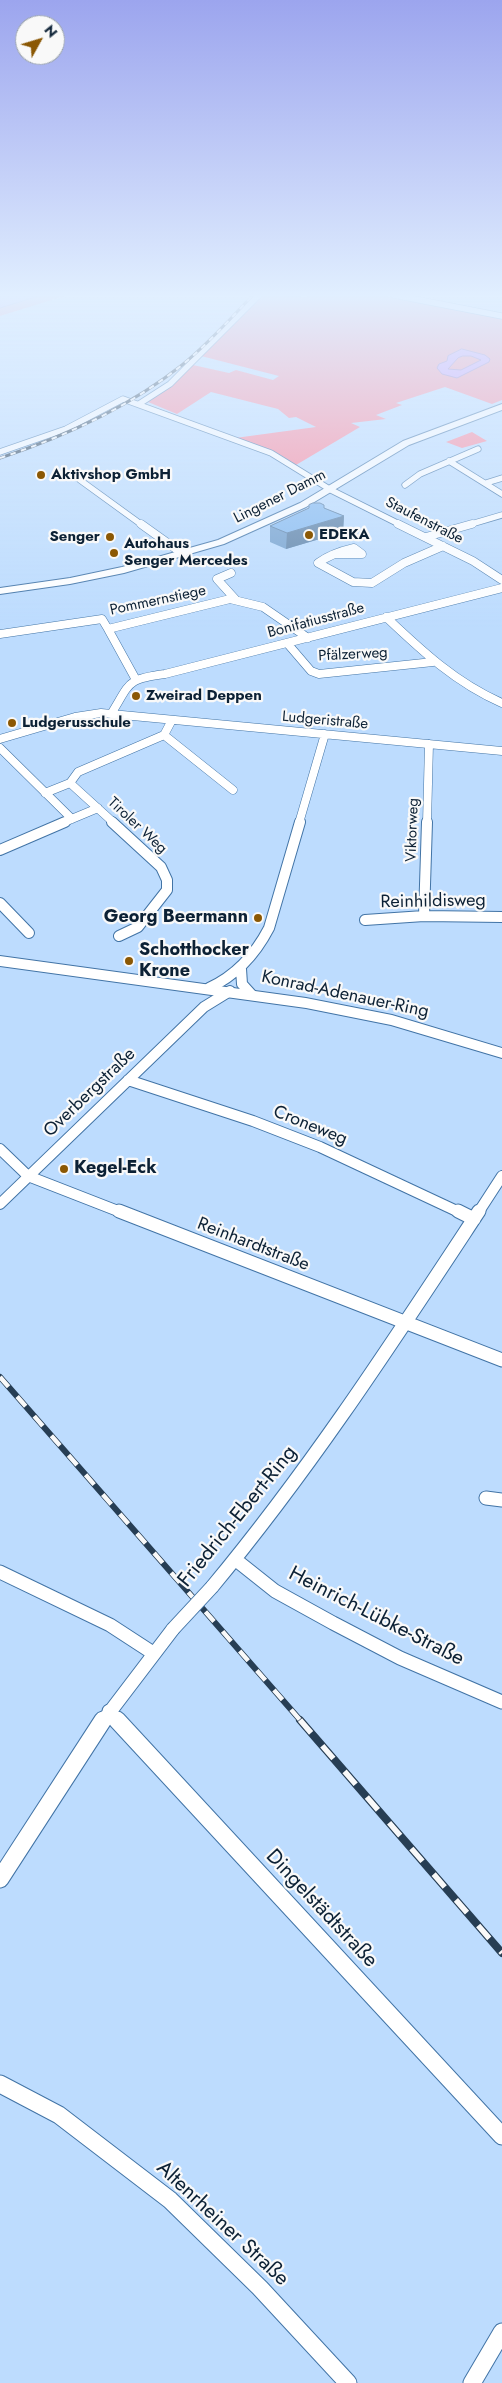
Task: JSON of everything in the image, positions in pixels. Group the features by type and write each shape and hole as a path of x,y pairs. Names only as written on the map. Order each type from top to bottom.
{"main road":[{"name":"Lingener Damm","path":"0,591 70,581 183,554 250,531 331,490 380,457 406,444 502,407"},
{"name":"Konrad-Adenauer-Ring","path":"0,961 306,1002 392,1020 502,1053"}],"street":[{"name":"Staufenstraße","path":"0,452 66,429 109,406"},
{"name":"Staufenstraße","path":"145,406 271,453 331,490 473,561 502,580"},
{"path":"406,485 420,474 478,449"},
{"path":"449,461 502,494"},
{"path":"440,467 448,471 469,473"},
{"path":"486,483 502,478"},
{"path":"80,480 183,554"},
{"path":"426,537 502,515"},
{"path":"335,554 323,558 318,563 353,582 372,583 383,578 404,563 443,546"},
{"name":"Pommernstiege","path":"231,573 217,579 236,600"},
{"name":"Bonifatiusstraße","path":"135,678 165,674 502,588"},
{"name":"Pommernstiege","path":"0,634 102,619 108,628 214,603 248,600 261,605 308,638"},
{"path":"386,617 433,662 466,687 502,703"},
{"path":"108,628 135,678 128,682 111,714"},
{"name":"Pfälzerweg","path":"287,643 311,671 319,674 372,670 433,662"},
{"name":"Ludgeristraße","path":"0,739 75,717 91,714 111,714 502,751"},
{"path":"44,793 70,783 78,772 164,735 172,720"},
{"path":"209,988 224,982 241,969 263,940 272,921 325,734"},
{"path":"164,735 233,790"},
{"name":"Viktorweg","path":"424,916 429,744"},
{"path":"0,748 72,819"},
{"name":"Tiroler Weg","path":"70,783 161,867 167,880 167,890 138,926 119,936"},
{"path":"0,850 98,808"},
{"path":"0,903 29,933"},
{"name":"Reinhildisweg","path":"365,920 424,916 502,917"},
{"path":"241,969 239,977 242,985 252,994"},
{"path":"192,986 201,996 204,1007"},
{"name":"Overbergstraße","path":"0,1204 204,1007 214,999 230,991"},
{"name":"Croneweg","path":"128,1080 252,1121 320,1147 474,1219"},
{"name":"Reinhardtstraße","path":"0,1149 28,1176 502,1360"},
{"name":"Friedrich-Ebert-Ring","path":"0,1879 109,1711 173,1629 236,1560 327,1439 502,1176"},
{"path":"486,1498 502,1500"},
{"name":"Heinrich-Lübke-Straße","path":"236,1560 275,1591 334,1623 400,1658 502,1702"},
{"path":"0,1572 110,1624 153,1653"},
{"name":"Dingelstädtstraße","path":"109,1711 502,2136"},
{"name":"Altenrheiner Straße","path":"0,2084 59,2115 170,2200 260,2288 348,2383"},
{"path":"472,2383 502,2332"}],"shaded area":[{"path":"158,406 189,406 177,414"},
{"path":"267,406 399,406 376,415 386,419 351,423 360,427 296,465 282,456 235,438 316,427 296,417 289,418 278,409"},
{"path":"472,432 487,441 462,448 446,442"}],"building":[{"path":"320,503 324,505 324,508 344,516 287,533 270,526 309,508 309,505"}],"railway":[{"path":"0,458 49,440 121,406"},
{"path":"0,1377 301,1721"},
{"path":"300,1720 502,1953"}],"place":[{"name":"Aktivshop GmbH","path":"41,475"},
{"name":"EDEKA","path":"309,535"},
{"name":"Senger","path":"110,537"},
{"name":"Autohaus Senger Mercedes","path":"114,553"},
{"name":"Zweirad Deppen","path":"136,696"},
{"name":"Ludgerusschule","path":"12,723"},
{"name":"Georg Beermann","path":"258,918"},
{"name":"Schotthocker Krone","path":"129,961"},
{"name":"Kegel-Eck","path":"64,1169"}]}
